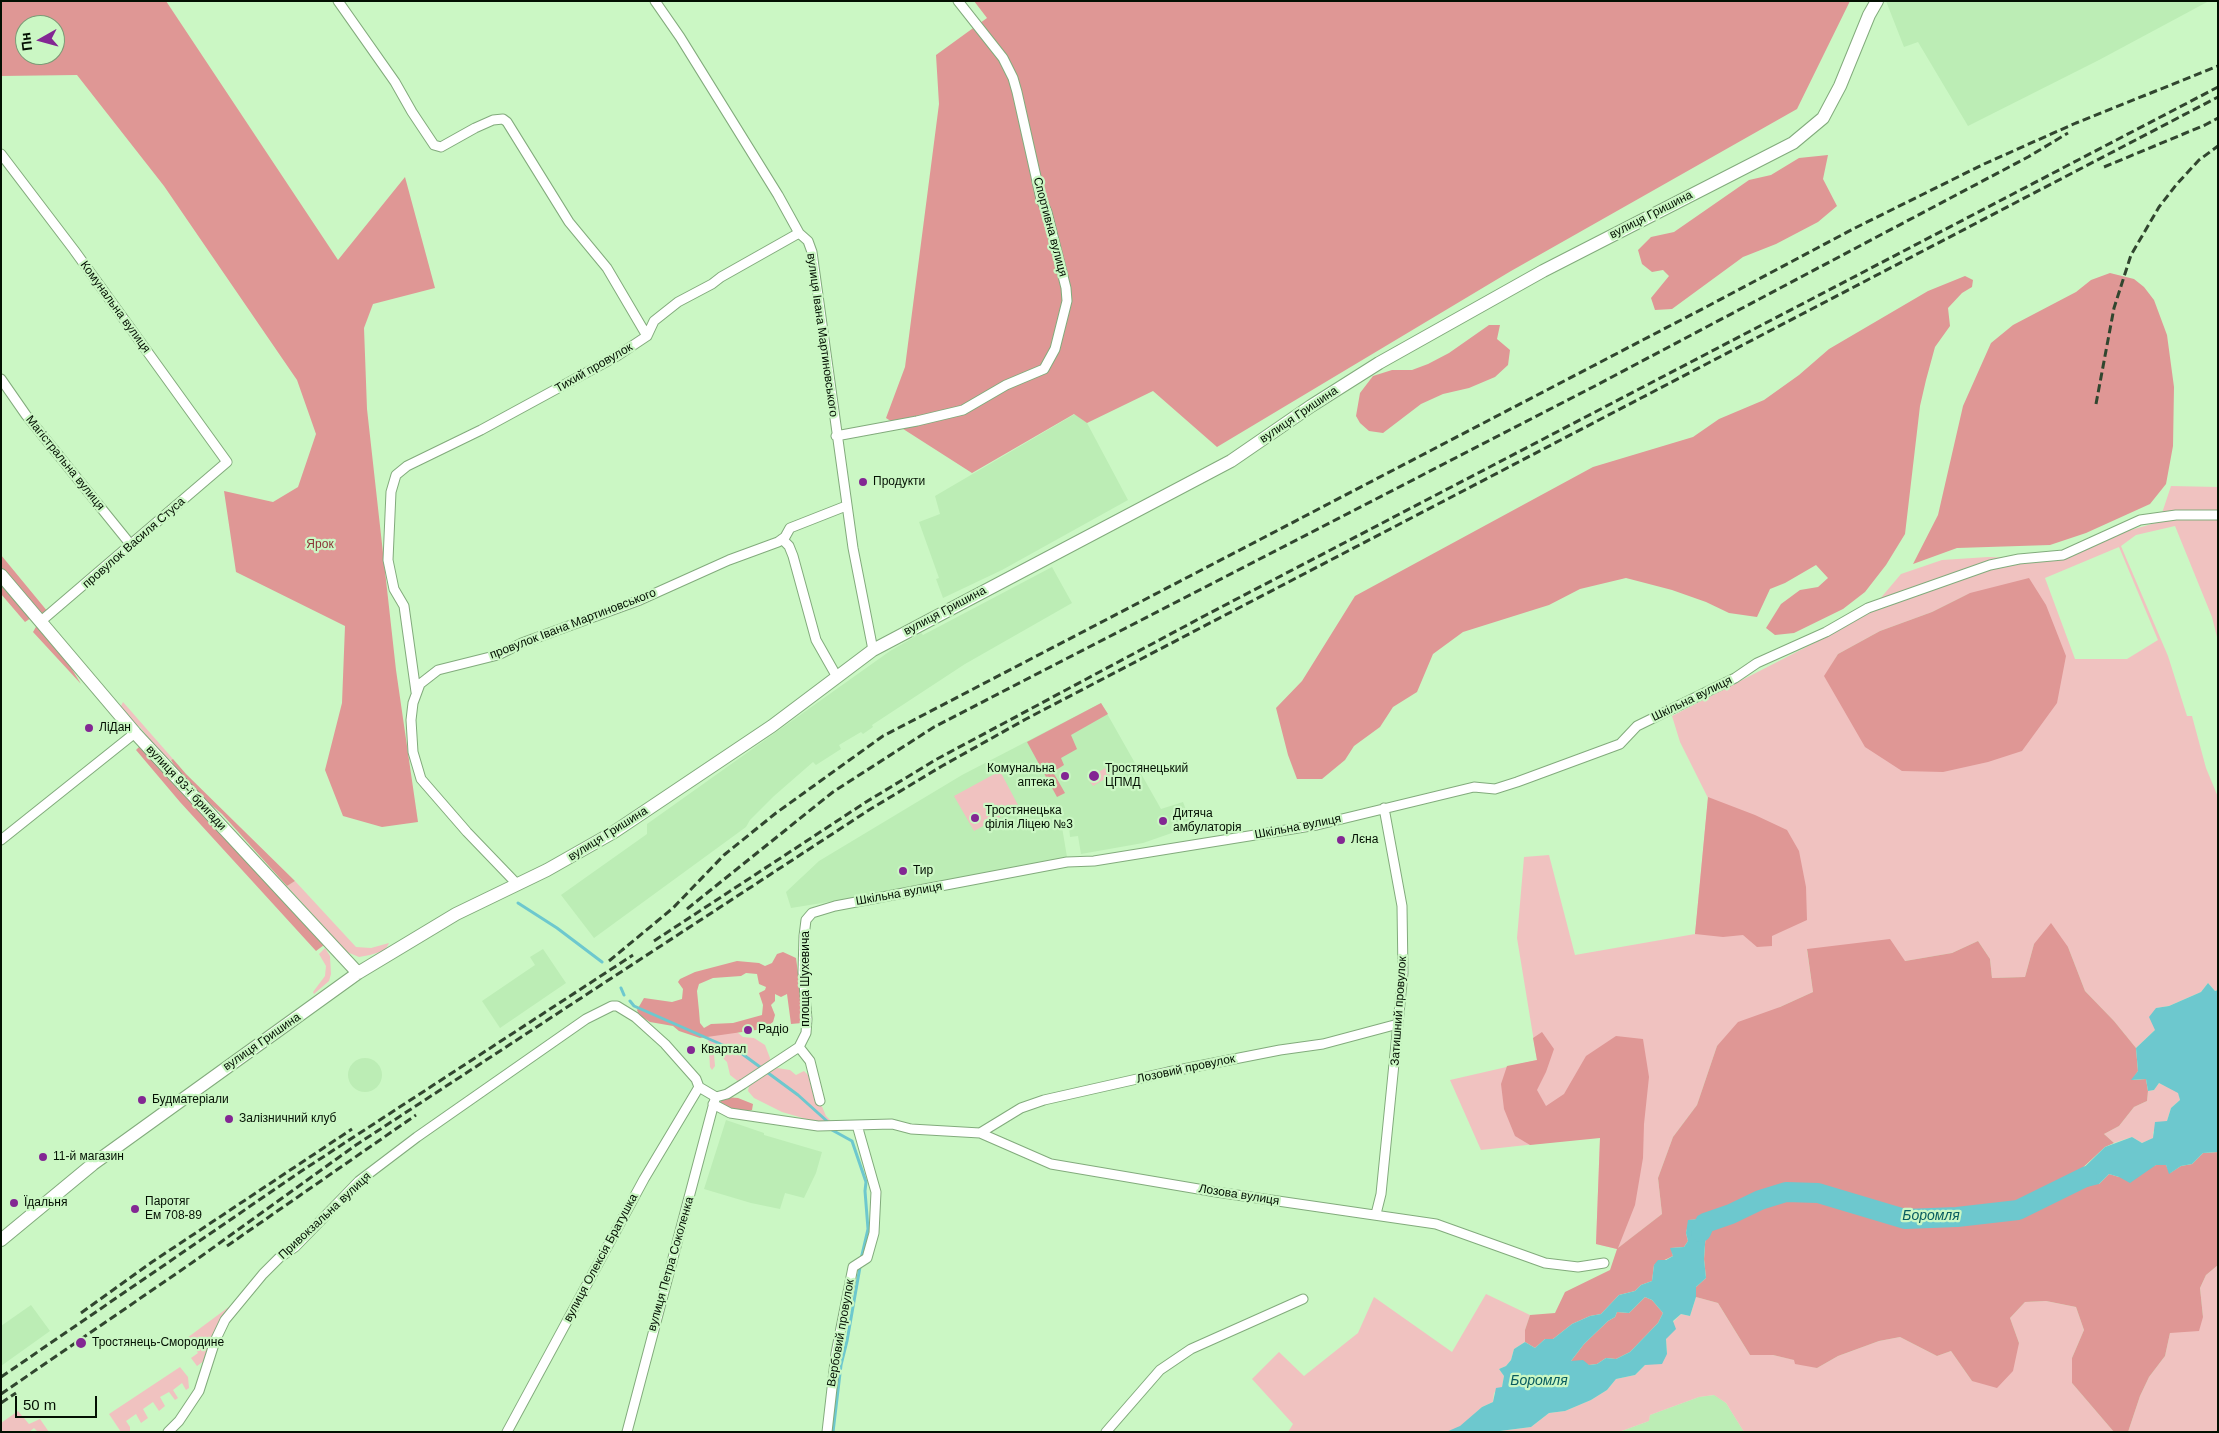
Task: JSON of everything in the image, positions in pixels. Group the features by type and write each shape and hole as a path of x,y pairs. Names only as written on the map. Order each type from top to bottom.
{"street":[{"path":"338,1 395,82 434,145 441,147 493,120 503,119 507,122 569,222 610,273 647,336"},
{"name":"вулиця Івана Мартиновського","path":"655,1 680,37 778,195 799,233 808,241 812,252 846,506 873,650"},
{"name":"Спортивна вулиця","path":"836,436 917,421 963,410 1014,381 1044,369 1055,349 1067,301 1066,288 1047,212 1041,199 1017,92 1013,78 1003,58 958,1"},
{"name":"вулиця Гришина","path":"1,1240 99,1159 358,973 456,914 566,861 614,832 772,726 873,650 1231,461 1311,406 1379,363 1534,276 1793,143 1823,118 1840,86 1877,1"},
{"name":"Комунальна вулиця","path":"1,154 74,250 227,462"},
{"name":"Тихий провулок","path":"416,692 404,606 394,589 388,560 391,492 396,474 400,470 568,384 624,352 647,336 654,321 678,302 799,233"},
{"name":"Магістральна вулиця","path":"1,378 26,415 131,545"},
{"name":"провулок Василя Стуса","path":"40,622 227,462"},
{"name":"провулок Івана Мартиновського","path":"416,692 420,684 438,670 498,655 522,643 640,600 729,560 782,540 790,528 846,506"},
{"name":"Шкільна вулиця","path":"812,913 836,906 1067,862 1094,861 1317,825 1474,787 1495,789 1620,744 1637,726 1735,678 1757,663 1826,632 1868,608 1990,565 2019,559 2063,555 2140,520 2176,515 2218,514"},
{"path":"782,540 788,546 793,556 816,640 837,677"},
{"name":"вулиця 93-ї бригади","path":"1,576 135,733 358,973"},
{"path":"416,692 413,703 413,752 421,779 467,832 517,884"},
{"path":"1,840 135,733"},
{"name":"Затишний провулок","path":"1376,1214 1381,1194 1403,973 1402,906 1384,808"},
{"name":"площа Шухевича","path":"799,1047 806,1033 807,1026 807,999 803,972 804,936 806,920 812,913"},
{"name":"Привокзальна вулиця","path":"168,1432 179,1421 199,1391 215,1341 225,1320 263,1274 279,1258 295,1247 359,1181 417,1137 586,1019 612,1006 617,1006 635,1017 665,1044 696,1079 699,1087"},
{"name":"Лозовий провулок","path":"980,1133 1021,1108 1044,1100 1168,1072 1288,1048 1323,1044 1398,1024"},
{"path":"714,1100 767,1070 799,1047 810,1061 820,1101"},
{"path":"699,1087 730,1113 759,1119 818,1126 857,1125"},
{"name":"вулиця Олексія Братушка","path":"507,1432 644,1179 699,1087"},
{"name":"вулиця Петра Соколенка","path":"627,1432 646,1352 698,1168 714,1100"},
{"name":"Лозова вулиця","path":"857,1125 892,1124 911,1129 980,1133 1051,1164 1318,1208 1376,1214 1453,1229 1545,1263 1578,1267 1604,1263"},
{"name":"Вербовий провулок","path":"826,1432 836,1353 853,1267 867,1258 874,1233 876,1192 857,1125"},
{"path":"1106,1432 1160,1370 1192,1349 1303,1299"}],"shaded area":[{"path":"1886,1 2209,1 2099,60 1968,126 1918,42 1904,47"},
{"path":"1075,414 1087,423 1128,500 1002,570 943,598 936,579 939,578 919,522 940,514 935,496"},
{"path":"2171,486 2218,487 2218,641 2212,617 2175,526 2136,535 2121,546 2168,656 2187,716 2192,716 2206,768 2218,797 2218,990 2215,991 2208,983 2201,992 2169,1006 2156,1008 2155,1030 2136,1048 2114,1021 2085,991 2068,947 2034,944 2025,977 1992,978 1990,959 1978,941 1952,953 1905,961 1807,950 1813,992 1780,1007 1717,1046 1697,1105 1673,1137 1658,1178 1662,1214 1617,1249 1596,1244 1600,1137 1481,1150 1450,1080 1537,1060 1517,938 1524,857 1549,855 1575,955 1695,934 1708,798 1680,742 1672,716 1868,613 1901,574 1942,560 1988,557 2063,559 2127,531 2159,522","holes":["2119,547 2158,640 2127,659 2075,659 2045,578","1970,593 1825,676 1838,654 1880,631 1932,612"]},
{"path":"1052,567 1072,603 965,664 872,725 873,727 863,734 861,732 839,745 841,749 816,765 813,762 774,796 750,820 746,827 594,938 561,895 647,834 647,824 890,651 921,633 923,635"},
{"path":"123,702 173,759 171,760 161,755 140,727 132,722 121,706"},
{"name":"Тростянецька філія Ліцею №3","path":"1101,703 1161,809 1183,802 1192,826 1143,843 1081,854 1078,836 1070,837 1069,827 1062,827 1067,857 878,894 791,908 786,892 819,861 962,775"},
{"path":"1105,768 1110,776 1093,786 1088,779"},
{"path":"1000,771 1019,807 974,831 954,796"},
{"path":"295,881 356,947 371,948 389,943 387,947 383,951 359,957 347,952 287,886"},
{"path":"325,948 330,956 331,974 329,981 314,994 313,992 325,976 326,966 319,954"},
{"path":"543,949 566,983 500,1028 482,1001 535,965 530,957"},
{"path":"737,1032 743,1037 754,1038 765,1045 770,1058 769,1066 739,1082 730,1075 727,1062 717,1052 714,1054 715,1066 712,1070 710,1067 708,1036"},
{"path":"365,1058 377,1063 382,1075 377,1087 365,1092 353,1087 348,1075 353,1063"},
{"path":"777,1068 790,1070 796,1075 804,1071 809,1076 826,1116 834,1124 827,1125 782,1112 754,1098 748,1091 749,1086"},
{"path":"2159,1083 2178,1092 2180,1100 2171,1108 2167,1121 2153,1132 2154,1138 2142,1143 2132,1137 2114,1143 2104,1134 2119,1126 2134,1107 2147,1101 2148,1091 2154,1090"},
{"path":"726,1120 764,1133 764,1135 822,1152 816,1173 804,1198 785,1193 780,1209 751,1203 704,1189"},
{"path":"2218,1265 2218,1432 2128,1432 2140,1396 2149,1377 2165,1356 2170,1333 2203,1317 2200,1288 2206,1275"},
{"path":"1486,1294 1530,1315 1525,1330 1525,1342 1514,1349 1511,1360 1506,1366 1499,1369 1504,1376 1502,1387 1494,1393 1493,1402 1482,1407 1460,1427 1446,1432 1288,1432 1293,1424 1252,1379 1279,1352 1304,1376 1358,1333 1374,1297 1452,1352"},
{"path":"1696,1297 1718,1303 1750,1355 1773,1355 1817,1368 1838,1356 1879,1341 1900,1337 1937,1356 1951,1351 1972,1381 2019,1343 2010,1318 2025,1302 2046,1301 2076,1307 2084,1330 2072,1358 2072,1383 2114,1432 1744,1432 1726,1403 1714,1395 1699,1397 1650,1415 1649,1421 1619,1432 1492,1432 1531,1427 1549,1413 1565,1411 1591,1400 1607,1390 1616,1379 1635,1375 1645,1365 1667,1354 1666,1339 1673,1322 1681,1314 1690,1316"},
{"path":"31,1305 50,1331 1,1366 1,1326"},
{"path":"230,1306 204,1361 197,1366 191,1358 198,1353 187,1338"},
{"path":"180,1367 188,1377 189,1388 186,1390 182,1383 173,1390 178,1398 175,1400 169,1392 160,1397 165,1406 159,1411 153,1402 143,1409 148,1418 141,1423 136,1414 126,1421 130,1431 121,1432 109,1414"},
{"path":"1715,1395 1726,1403 1744,1432 1619,1432 1649,1421 1650,1415 1699,1397"},
{"path":"18,1411 29,1424 40,1419 49,1432 38,1432 34,1428 29,1432 1,1432 1,1423"}],"green space":[{"name":"Ярок","path":"1,1 166,1 338,260 405,177 435,288 373,304 364,328 367,409 396,670 418,822 382,827 343,816 325,770 342,703 345,626 236,572 224,491 273,502 298,487 316,434 297,380 164,186 77,75 1,76"},
{"path":"974,1 1850,1 1797,109 1511,271 1217,447 1153,391 1087,423 1074,414 972,473 886,418 905,367 939,104 936,55 987,18"},
{"path":"1828,155 1823,179 1837,206 1818,222 1776,244 1743,257 1672,309 1655,310 1651,298 1669,276 1663,270 1652,272 1642,264 1638,250 1651,237 1674,232 1749,180 1771,175 1799,158"},
{"path":"2110,273 2134,279 2144,287 2154,300 2167,335 2174,387 2173,446 2166,484 2150,504 2086,533 2050,545 1957,548 1913,564 1938,515 1963,406 1991,343 2013,325 2076,292 2091,280"},
{"path":"1965,276 1973,280 1972,287 1962,293 1948,308 1950,326 1935,347 1926,380 1920,406 1905,534 1886,565 1865,592 1843,609 1794,633 1775,635 1766,628 1781,604 1800,590 1818,587 1828,578 1816,565 1785,583 1770,589 1757,617 1729,613 1706,602 1672,590 1626,578 1580,589 1549,605 1463,632 1433,654 1417,692 1393,707 1380,727 1354,746 1345,760 1322,779 1297,779 1288,755 1276,708 1302,681 1355,596 1593,467 1693,437 1719,419 1764,400 1799,375 1829,349 1928,291"},
{"path":"1489,325 1500,325 1497,339 1510,350 1508,365 1495,377 1469,388 1443,394 1421,404 1383,433 1369,431 1360,423 1356,416 1360,393 1373,376 1392,370 1412,370 1428,364 1449,353"},
{"path":"1,555 48,612 40,617 1,571"},
{"path":"2029,578 2046,605 2066,656 2057,703 2022,751 1988,762 1943,772 1902,771 1865,747 1824,676 1838,654 1880,631 1932,612 1970,593"},
{"path":"1,583 31,618 25,622 1,594"},
{"path":"37,625 70,666 81,684 33,632"},
{"path":"1101,703 1108,714 1071,735 1077,749 1061,758 1064,765 1053,772 1065,793 1057,797 1027,742"},
{"path":"140,746 324,945 316,951 180,802 136,750"},
{"path":"173,759 295,881 287,886 222,814 202,797 177,770 171,760"},
{"path":"1708,797 1755,815 1787,830 1799,851 1806,887 1807,920 1772,936 1772,946 1757,947 1743,935 1723,937 1695,934"},
{"path":"2051,923 2068,947 2085,991 2114,1021 2136,1048 2138,1071 2132,1080 2146,1079 2148,1091 2147,1101 2134,1107 2119,1126 2104,1134 2114,1143 2105,1147 2077,1173 2099,1184 2109,1174 2119,1177 2156,1165 2166,1165 2170,1173 2181,1166 2192,1164 2203,1153 2218,1152 2218,1265 2206,1275 2200,1288 2203,1317 2199,1331 2170,1333 2165,1356 2149,1377 2140,1396 2128,1432 2114,1432 2072,1383 2072,1358 2084,1330 2076,1307 2046,1301 2025,1302 2010,1318 2019,1343 2013,1371 1997,1388 1972,1381 1951,1351 1937,1356 1900,1337 1879,1341 1838,1356 1817,1368 1795,1364 1794,1360 1773,1355 1750,1355 1718,1303 1696,1297 1696,1287 1706,1278 1704,1259 1706,1230 1719,1218 1689,1220 1686,1233 1688,1241 1684,1247 1671,1248 1673,1256 1654,1265 1652,1281 1641,1285 1635,1291 1619,1295 1601,1314 1590,1316 1572,1324 1553,1339 1545,1339 1535,1348 1525,1342 1525,1330 1530,1315 1555,1313 1565,1292 1610,1270 1617,1249 1596,1244 1600,1138 1530,1145 1515,1136 1504,1109 1501,1084 1507,1066 1537,1060 1533,1038 1542,1032 1554,1049 1537,1090 1546,1106 1564,1094 1586,1056 1616,1036 1643,1039 1649,1077 1644,1124 1643,1158 1635,1205 1618,1248 1662,1214 1658,1178 1673,1137 1697,1105 1717,1046 1738,1022 1780,1007 1813,992 1807,949 1890,939 1905,961 1952,953 1978,941 1990,959 1992,978 2025,977 2034,944"},
{"path":"783,952 796,958 804,1018 802,1023 791,1024 787,994 781,997 775,994 775,1001 771,1005 775,1015 773,1022 763,1029 700,1038 679,1031 673,1026 650,1022 639,1015 637,1010 644,998 672,1002 682,999 683,989 678,982 680,979 695,972 737,961 759,963 765,966 772,963 777,954","holes":["746,973 757,974 759,984 766,987 765,990 759,993 763,1005 762,1015 733,1023 711,1024 704,1028 700,1023 697,991 699,984 713,978 741,976"]},
{"path":"725,1097 738,1098 753,1104 752,1110 740,1113 721,1106 720,1102"},
{"path":"1645,1297 1652,1300 1663,1313 1658,1323 1630,1352 1616,1359 1606,1358 1597,1364 1589,1365 1571,1361 1584,1344 1608,1321 1615,1317 1617,1312 1629,1313"}],"water":[{"path":"2208,983 2215,991 2218,990 2218,1152 2203,1153 2192,1164 2181,1166 2169,1174 2166,1165 2156,1165 2130,1183 2109,1174 2099,1184 2072,1189 2064,1187 2105,1147 2132,1137 2142,1143 2153,1138 2155,1122 2167,1121 2171,1108 2180,1100 2178,1093 2159,1083 2154,1090 2148,1091 2146,1079 2131,1080 2138,1071 2136,1048 2155,1030 2149,1017 2156,1008 2169,1006 2201,992"},
{"name":"Боромля","path":"1720,1217 1706,1230 1704,1259 1706,1278 1696,1287 1696,1297 1690,1316 1681,1314 1673,1321 1676,1329 1666,1339 1667,1354 1662,1364 1645,1365 1635,1375 1616,1379 1607,1390 1591,1400 1565,1411 1549,1413 1531,1427 1492,1432 1446,1432 1460,1426 1482,1407 1493,1402 1496,1388 1502,1387 1504,1376 1499,1369 1506,1366 1511,1360 1514,1349 1525,1342 1535,1348 1545,1339 1553,1339 1572,1324 1590,1316 1601,1314 1619,1295 1635,1291 1641,1285 1652,1281 1654,1265 1658,1260 1666,1260 1673,1256 1670,1248 1684,1247 1688,1241 1686,1233 1688,1220","holes":["1645,1297 1652,1300 1663,1313 1658,1323 1630,1352 1616,1359 1606,1358 1597,1364 1589,1365 1583,1360 1571,1361 1584,1344 1608,1321 1615,1317 1617,1312 1629,1313"]}],"waterway":[{"path":"518,903 557,928 602,962"},
{"path":"621,988 624,995"},
{"path":"630,1001 634,1006 741,1053 798,1095 828,1122"},
{"path":"832,1130 852,1141 866,1182 868,1229 861,1259"},
{"name":"Боромля","path":"1701,1232 1705,1223 1731,1214 1760,1200 1786,1192 1818,1193 1905,1219 1957,1217 2018,1210 2087,1176"},
{"path":"833,1432 841,1365 860,1267"}],"railway":[{"path":"609,961 673,908 724,855 776,813 883,736 1855,228 1984,164 2076,123 2218,66"},
{"path":"654,941 866,802 937,759 1206,615 2218,87"},
{"path":"1,1394 196,1260 356,1145 869,810 942,766 1026,719 2218,97"},
{"path":"2104,167 2218,118"},
{"path":"687,909 833,792 934,727 1593,387 2028,157 2068,133"},
{"path":"2096,404 2114,308 2131,255 2159,207 2176,185 2199,160 2218,146"},
{"path":"1,1377 300,1172 633,955"},
{"path":"227,1246 416,1115"},
{"path":"81,1313 152,1262 352,1129"},
{"path":"1,1403 16,1393"}],"place":[{"name":"Продукти","path":"863,482"},
{"name":"ЛіДан","path":"89,728"},
{"name":"Комунальна аптека","path":"1065,776"},
{"name":"Тростянецький ЦПМД","path":"1094,776"},
{"name":"Тростянецька філія Ліцею №3","path":"975,818"},
{"name":"Дитяча амбулаторія","path":"1163,821"},
{"name":"Лєна","path":"1341,840"},
{"name":"Тир","path":"903,871"},
{"name":"Радіо","path":"748,1030"},
{"name":"Квартал","path":"691,1050"},
{"name":"Будматеріали","path":"142,1100"},
{"name":"Залізничний клуб","path":"229,1119"},
{"name":"11-й магазин","path":"43,1157"},
{"name":"Їдальня","path":"14,1203"},
{"name":"Паротяг Ем 708-89","path":"135,1209"},
{"name":"Тростянець-Смородине","path":"81,1343"}]}
